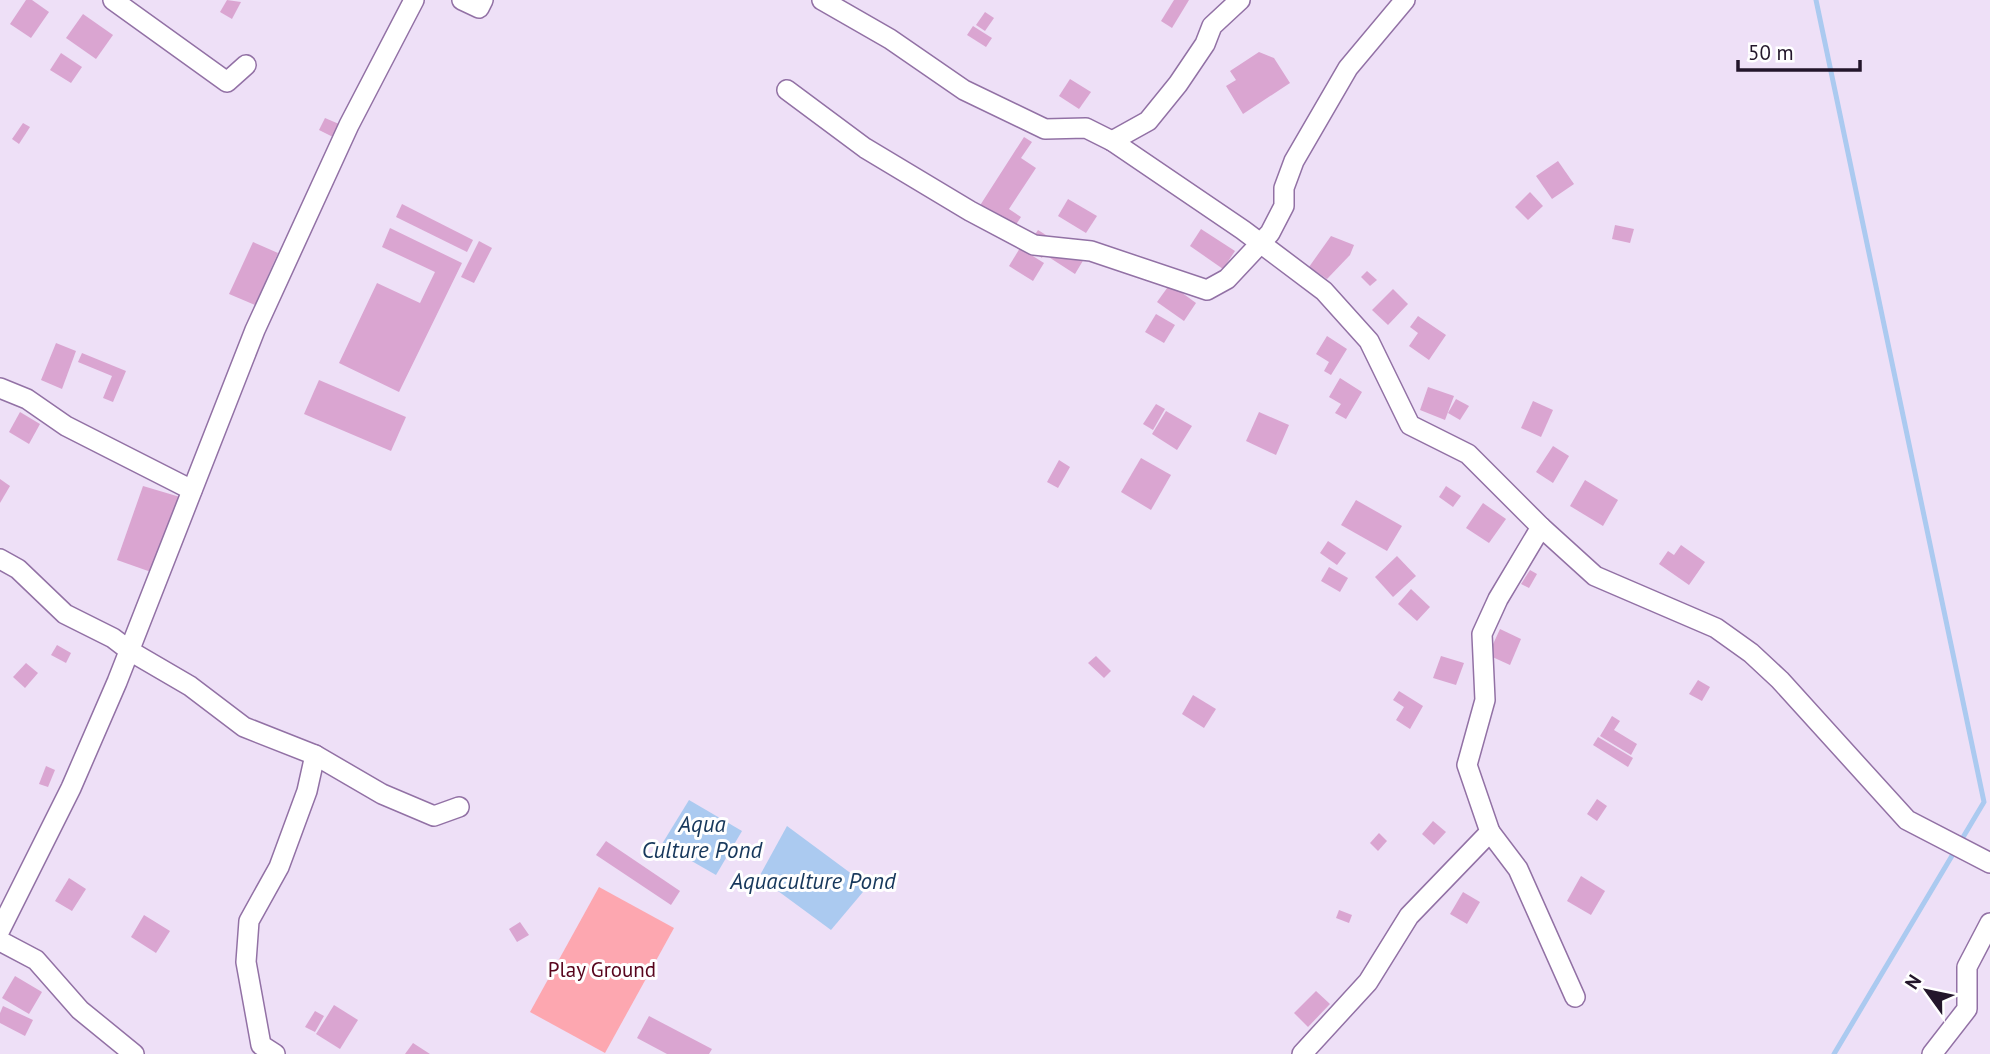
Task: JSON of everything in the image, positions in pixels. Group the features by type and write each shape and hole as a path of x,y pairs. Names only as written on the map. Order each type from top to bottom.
{"street":[{"path":"113,0 227,82 246,65"},
{"path":"0,930 71,788 130,651 255,330 349,125 414,0"},
{"path":"462,0 479,8 483,0"},
{"path":"822,0 890,39 964,90 1045,129 1086,128 1112,141 1260,243 1324,291 1369,341 1410,425 1468,454 1595,576 1716,628 1751,653 1780,680 1906,820 1990,863"},
{"path":"787,90 865,148 970,211 1034,245 1091,251 1208,290 1227,279 1270,233 1284,206 1284,188 1294,161 1348,68 1405,0"},
{"path":"1112,141 1148,121 1205,44 1212,26 1237,1"},
{"path":"0,388 27,399 66,426 192,490"},
{"path":"1541,527 1498,599 1482,634 1485,699 1467,765 1490,832 1518,869 1575,998"},
{"path":"0,559 18,569 65,614 113,638 190,686 244,727 315,755 382,794 434,816 459,807"},
{"path":"275,1054 261,1045 246,962 249,921 279,867 307,791 315,755"},
{"path":"1302,1054 1368,982 1409,916 1490,832"},
{"path":"1932,1054 1967,1009 1967,967 1990,923"},
{"path":"0,941 36,960 80,1010 134,1054"}],"green space":[{"name":"Play Ground","path":"599,887 674,928 605,1053 530,1012"}],"water":[{"name":"Aqua Culture Pond","path":"689,800 742,831 716,875 662,844"},
{"name":"Aquaculture Pond","path":"787,826 868,886 831,930 759,877"}],"building":[{"path":"26,0 32,0 49,12 31,38 10,24"},
{"path":"227,0 241,2 232,19 220,12"},
{"path":"1174,0 1189,0 1172,28 1161,21"},
{"path":"985,12 994,18 985,31 976,25"},
{"path":"83,14 113,35 96,59 66,38"},
{"path":"973,26 992,38 986,47 967,35"},
{"path":"1259,52 1274,58 1290,83 1243,114 1226,86 1236,80 1230,71"},
{"path":"61,53 82,67 71,83 50,70"},
{"path":"1070,79 1091,92 1079,109 1059,96"},
{"path":"325,118 339,124 333,137 319,130"},
{"path":"23,123 30,127 19,144 12,139"},
{"path":"1024,137 1032,142 1021,158 1036,168 1009,209 1021,217 1015,226 979,207"},
{"path":"1558,161 1574,184 1552,199 1536,176"},
{"path":"1530,192 1543,206 1528,220 1515,207"},
{"path":"1068,199 1097,216 1086,233 1058,216"},
{"path":"402,204 473,240 467,252 396,217"},
{"path":"1615,225 1634,229 1630,243 1612,239"},
{"path":"390,228 462,263 399,392 339,363 377,283 420,303 435,272 382,247"},
{"path":"1201,229 1235,251 1223,269 1190,246"},
{"path":"1038,230 1084,259 1075,274 1044,254 1042,258 1026,248"},
{"path":"1331,236 1354,245 1350,255 1327,279 1309,267"},
{"path":"479,241 492,248 474,283 461,277"},
{"path":"253,242 278,253 255,305 229,294"},
{"path":"1020,248 1044,263 1033,281 1009,266"},
{"path":"1367,271 1377,280 1370,286 1361,277"},
{"path":"1170,284 1196,303 1184,321 1157,302"},
{"path":"1393,289 1408,304 1388,325 1372,310"},
{"path":"1156,314 1175,325 1164,343 1145,332"},
{"path":"1418,316 1446,335 1429,360 1409,346 1418,333 1410,327"},
{"path":"1327,336 1347,349 1331,375 1324,371 1329,362 1316,354"},
{"path":"56,343 76,351 62,389 41,380"},
{"path":"82,353 126,371 113,402 103,398 112,376 78,362"},
{"path":"1340,378 1362,392 1346,419 1335,413 1341,404 1329,397"},
{"path":"319,380 406,417 391,451 304,414"},
{"path":"1428,387 1454,396 1445,420 1420,410"},
{"path":"1456,399 1469,406 1460,420 1448,413"},
{"path":"1533,401 1553,410 1541,437 1521,428"},
{"path":"1156,404 1165,409 1153,430 1143,424"},
{"path":"1166,411 1192,426 1177,450 1152,434"},
{"path":"20,412 40,424 29,444 9,432"},
{"path":"1259,412 1289,425 1276,455 1246,441"},
{"path":"1553,446 1569,456 1553,483 1536,472"},
{"path":"1141,458 1171,475 1151,510 1121,492"},
{"path":"1059,460 1070,467 1058,488 1047,482"},
{"path":"0,479 10,486 0,503"},
{"path":"1585,480 1618,500 1603,526 1570,506"},
{"path":"143,486 180,497 151,572 117,560"},
{"path":"1446,486 1461,496 1453,507 1439,497"},
{"path":"1356,500 1402,526 1387,551 1341,525"},
{"path":"1483,503 1506,519 1489,543 1466,528"},
{"path":"1328,541 1346,553 1337,565 1320,553"},
{"path":"1681,545 1705,562 1689,585 1659,564 1668,551 1674,555"},
{"path":"1397,556 1416,576 1393,597 1375,577"},
{"path":"1329,567 1348,578 1340,592 1321,581"},
{"path":"1530,570 1537,574 1529,588 1521,584"},
{"path":"1411,589 1430,607 1417,621 1398,604"},
{"path":"1500,629 1521,639 1510,665 1488,655"},
{"path":"57,645 71,653 66,663 51,655"},
{"path":"1096,656 1111,671 1104,678 1088,663"},
{"path":"1441,656 1464,663 1456,685 1433,678"},
{"path":"26,663 38,673 25,688 13,677"},
{"path":"1698,680 1710,687 1702,701 1689,694"},
{"path":"1399,691 1423,706 1410,729 1396,720 1404,707 1393,700"},
{"path":"1193,695 1216,709 1204,728 1182,714"},
{"path":"1612,716 1620,721 1614,730 1637,744 1631,755 1600,736"},
{"path":"1598,737 1633,758 1628,767 1593,745"},
{"path":"46,766 55,770 48,787 39,784"},
{"path":"1597,799 1607,806 1597,821 1587,814"},
{"path":"1433,821 1446,832 1434,845 1422,834"},
{"path":"1379,833 1387,841 1378,851 1370,843"},
{"path":"606,841 680,891 671,905 596,855"},
{"path":"1581,876 1605,891 1591,915 1567,901"},
{"path":"69,878 86,889 72,911 55,901"},
{"path":"1463,892 1480,902 1467,924 1450,914"},
{"path":"1339,910 1352,915 1349,923 1336,918"},
{"path":"144,915 170,931 156,953 131,937"},
{"path":"520,922 529,935 517,942 509,929"},
{"path":"15,976 42,992 29,1014 2,998"},
{"path":"1316,991 1330,1004 1308,1027 1294,1013"},
{"path":"334,1005 358,1020 340,1049 316,1034"},
{"path":"3,1006 33,1020 25,1036 0,1023"},
{"path":"315,1011 324,1016 315,1032 305,1027"},
{"path":"649,1016 712,1049 709,1054 667,1054 637,1038"},
{"path":"413,1043 430,1054 405,1054"}],"waterway":[{"path":"1816,0 1984,802 1834,1054"}]}
